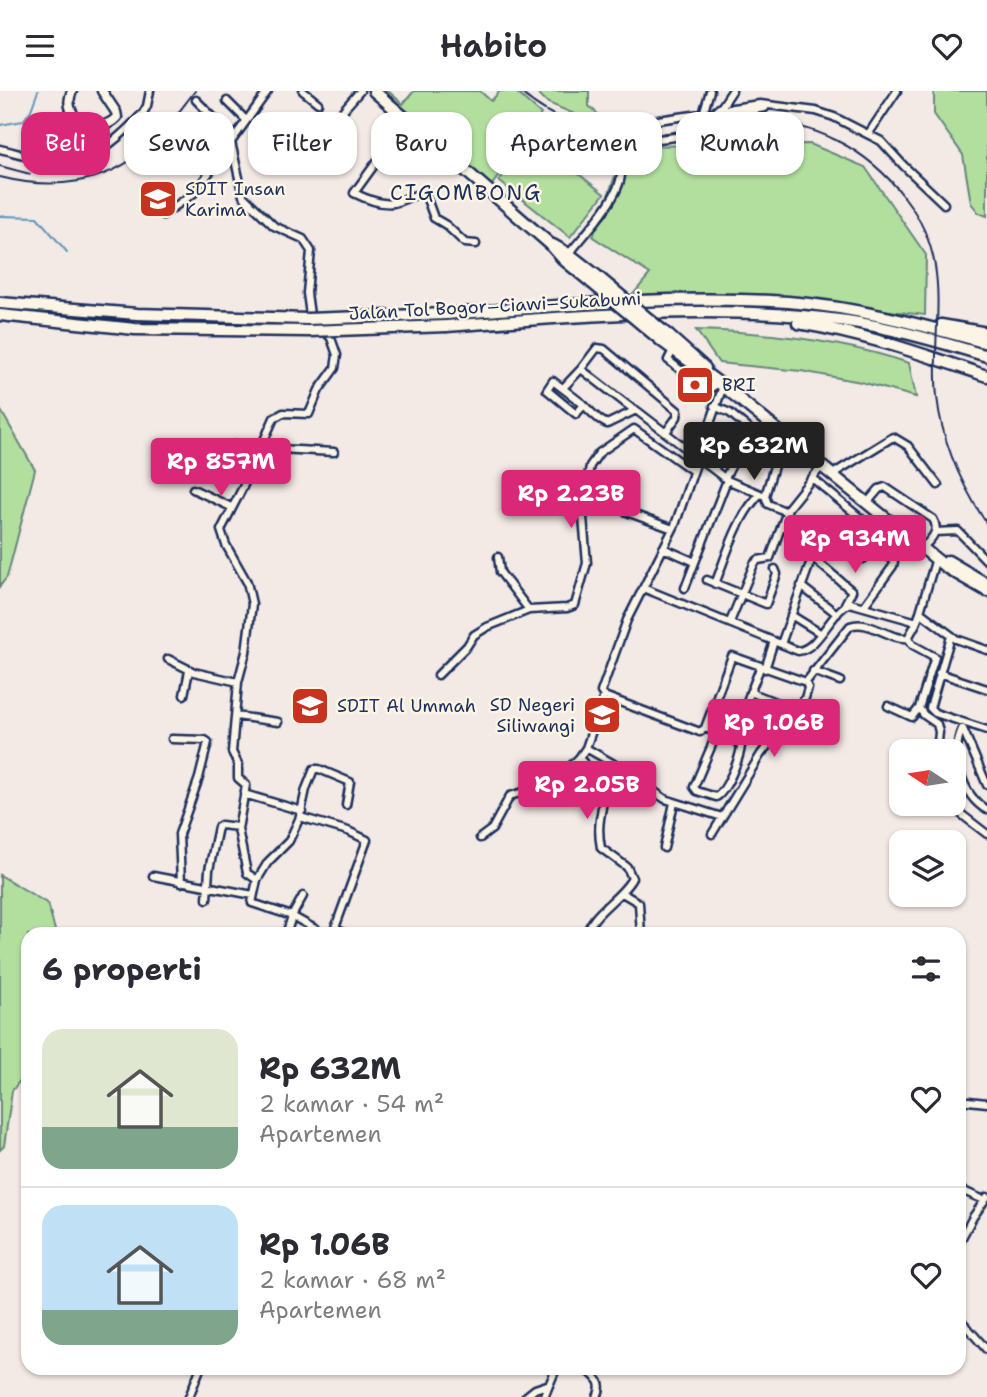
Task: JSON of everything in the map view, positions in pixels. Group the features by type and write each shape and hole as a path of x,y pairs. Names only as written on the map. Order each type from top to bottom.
{"highway":[{"path":"374,91 398,112"},
{"path":"470,175 821,467 956,575 987,591"},
{"name":"Jalan Tol Bogor–Ciawi–Sukabumi","path":"0,303 137,314 307,319 447,314 669,299 788,302 843,309 920,324 987,343"},
{"path":"754,313 769,321 841,330 904,347 987,376"},
{"name":"Jalan Tol Bogor–Ciawi–Sukabumi","path":"0,315 135,329 309,331 447,326 619,314 754,313 847,321 917,336 987,356"},
{"path":"920,324 938,324 987,333"},
{"path":"666,339 673,350 718,382"},
{"path":"932,554 987,584"}],"main road":[{"path":"72,91 68,105 72,113 84,124 98,127 111,123 117,114 102,91"}],"street":[{"path":"0,149 65,161 85,157 105,146 137,120 147,106 150,91"},
{"path":"234,139 268,91"},
{"path":"303,91 318,103"},
{"path":"342,112 360,91"},
{"path":"704,112 710,91"},
{"path":"719,110 732,91"},
{"path":"869,133 897,91"},
{"path":"196,100 209,112"},
{"path":"227,101 246,120"},
{"path":"711,112 760,104 826,114 881,141 944,204"},
{"path":"662,139 700,135 716,118 759,109 796,108"},
{"path":"234,161 243,196 272,225 303,239 310,249 307,293 310,315 331,338 336,351 335,368 319,390 311,413 284,413 272,421 260,451 221,527 221,533 247,582 252,604 246,652 238,683 232,754 238,764 238,778 246,784 238,827 248,874 257,880"},
{"path":"371,170 354,193 391,204 414,195 426,196 434,218 465,243 476,244"},
{"path":"163,215 194,193 208,175"},
{"path":"566,257 586,234 618,186 621,175"},
{"path":"563,389 597,348 604,349 678,411 677,417 666,432"},
{"path":"581,369 726,479 762,495 768,503 787,512"},
{"path":"584,405 576,414 545,392 554,381 563,389 584,405 607,424 634,410"},
{"path":"718,382 714,406 673,529 627,620 601,692 604,696 699,731 705,728 732,656 806,682"},
{"path":"714,406 733,416 778,453"},
{"path":"438,675 480,631 529,610 567,608 575,605 587,563 582,503 590,466 604,449 634,429 693,471"},
{"path":"831,475 893,437 908,446 938,485"},
{"path":"715,584 744,515 762,495 778,453 789,440"},
{"path":"237,444 260,451 334,452"},
{"path":"685,588 734,461 731,454 724,455 713,469"},
{"path":"730,622 755,562 770,558 787,512 821,467"},
{"path":"812,478 876,531"},
{"path":"867,503 879,489 887,488 936,523 920,612 908,638"},
{"path":"193,489 231,507"},
{"path":"624,511 673,529"},
{"path":"935,532 958,531 987,561"},
{"path":"732,739 750,692 791,615 820,538 826,534 858,559 862,560 877,548 893,560 893,566 864,606"},
{"path":"663,548 695,562"},
{"path":"498,557 500,572 529,610"},
{"path":"643,588 794,650 805,650 845,604 852,591 812,557"},
{"path":"707,580 768,603 778,574 775,569"},
{"path":"802,586 836,614"},
{"path":"845,604 853,603 917,621"},
{"path":"920,612 951,636 987,650"},
{"path":"791,615 820,633"},
{"path":"712,834 761,754 806,694 806,682 813,671 850,626 857,624 897,638 908,638"},
{"path":"951,636 930,706 933,712 987,730"},
{"path":"888,706 912,717 919,707 935,657 913,645 908,638"},
{"path":"168,659 189,671 238,683"},
{"path":"184,695 189,671"},
{"path":"813,671 840,681"},
{"path":"939,673 987,689"},
{"path":"750,692 795,711"},
{"path":"481,838 492,829 510,796 553,783 579,758 586,748 604,696"},
{"path":"919,707 930,706"},
{"path":"919,707 924,715 937,724 938,739"},
{"path":"236,716 278,722"},
{"path":"959,721 987,785"},
{"path":"705,728 732,739 739,743 740,751 722,793 716,797 696,790 695,784 717,733"},
{"path":"962,729 957,746 958,762 972,798 987,810"},
{"path":"172,739 208,742 199,778 179,834 181,883"},
{"path":"586,748 614,764 654,793 674,803 722,817"},
{"path":"579,758 594,772 604,793 601,848 627,867 632,875 622,893 591,922 589,927"},
{"path":"312,927 292,916 254,905 252,901 257,880 268,862 287,844 301,814 306,789 316,768 350,782 346,805"},
{"path":"244,794 367,840 335,927"},
{"path":"664,848 674,803"},
{"path":"964,816 987,834"},
{"path":"207,899 218,827 238,827"},
{"path":"153,876 253,895"},
{"path":"622,893 639,903 640,927"},
{"path":"289,927 303,896"},
{"path":"966,1101 987,1103"},
{"path":"966,1192 986,1199 966,1229"},
{"path":"966,1326 987,1350"},
{"path":"190,1397 198,1375"},
{"path":"544,1397 553,1375"},
{"path":"594,1375 600,1380 601,1385 597,1397"},
{"path":"525,1397 535,1389 547,1385"}],"green space":[{"path":"378,91 388,91 403,104 414,91 480,91 491,101 500,91 515,91 539,112 486,112 486,175 499,175 488,190 471,175 472,112 401,112"},
{"path":"536,91 589,91 589,106 596,112 569,112 548,103"},
{"path":"934,91 987,91 987,216 979,213 971,203 963,155 934,114"},
{"path":"804,144 810,144 865,167 926,255 925,315 793,300 630,298 650,274 593,237 615,175 662,175 662,146 676,145 676,175 804,175"},
{"path":"504,175 580,175 604,194 570,237 499,181"},
{"path":"696,330 804,339 883,355 909,363 916,397 861,382 801,371 719,363"},
{"path":"0,409 35,470 7,577 0,586"},
{"path":"0,875 48,904 54,927 21,927 21,1079 12,1091 4,1146 0,1150"}],"waterway":[{"path":"0,125 23,121 31,110 38,91"},
{"path":"0,216 37,217 67,252"}],"railway":[{"path":"0,177 58,183 96,177 113,170 153,142 195,91"},
{"path":"519,91 563,120 615,135 651,135 725,123 773,122 817,132 837,141 874,165 905,198 921,223 931,247 937,295 937,397 943,431 969,495 987,524"},
{"path":"0,166 21,172"}],"place":[{"name":"SDIT Insan Karima","path":"158,199"},
{"name":"BRI","path":"695,385"},
{"name":"SDIT Al Ummah","path":"310,706"},
{"name":"SD Negeri Siliwangi","path":"602,715"}],"district":[{"name":"CIGOMBONG","path":"466,193"}]}
